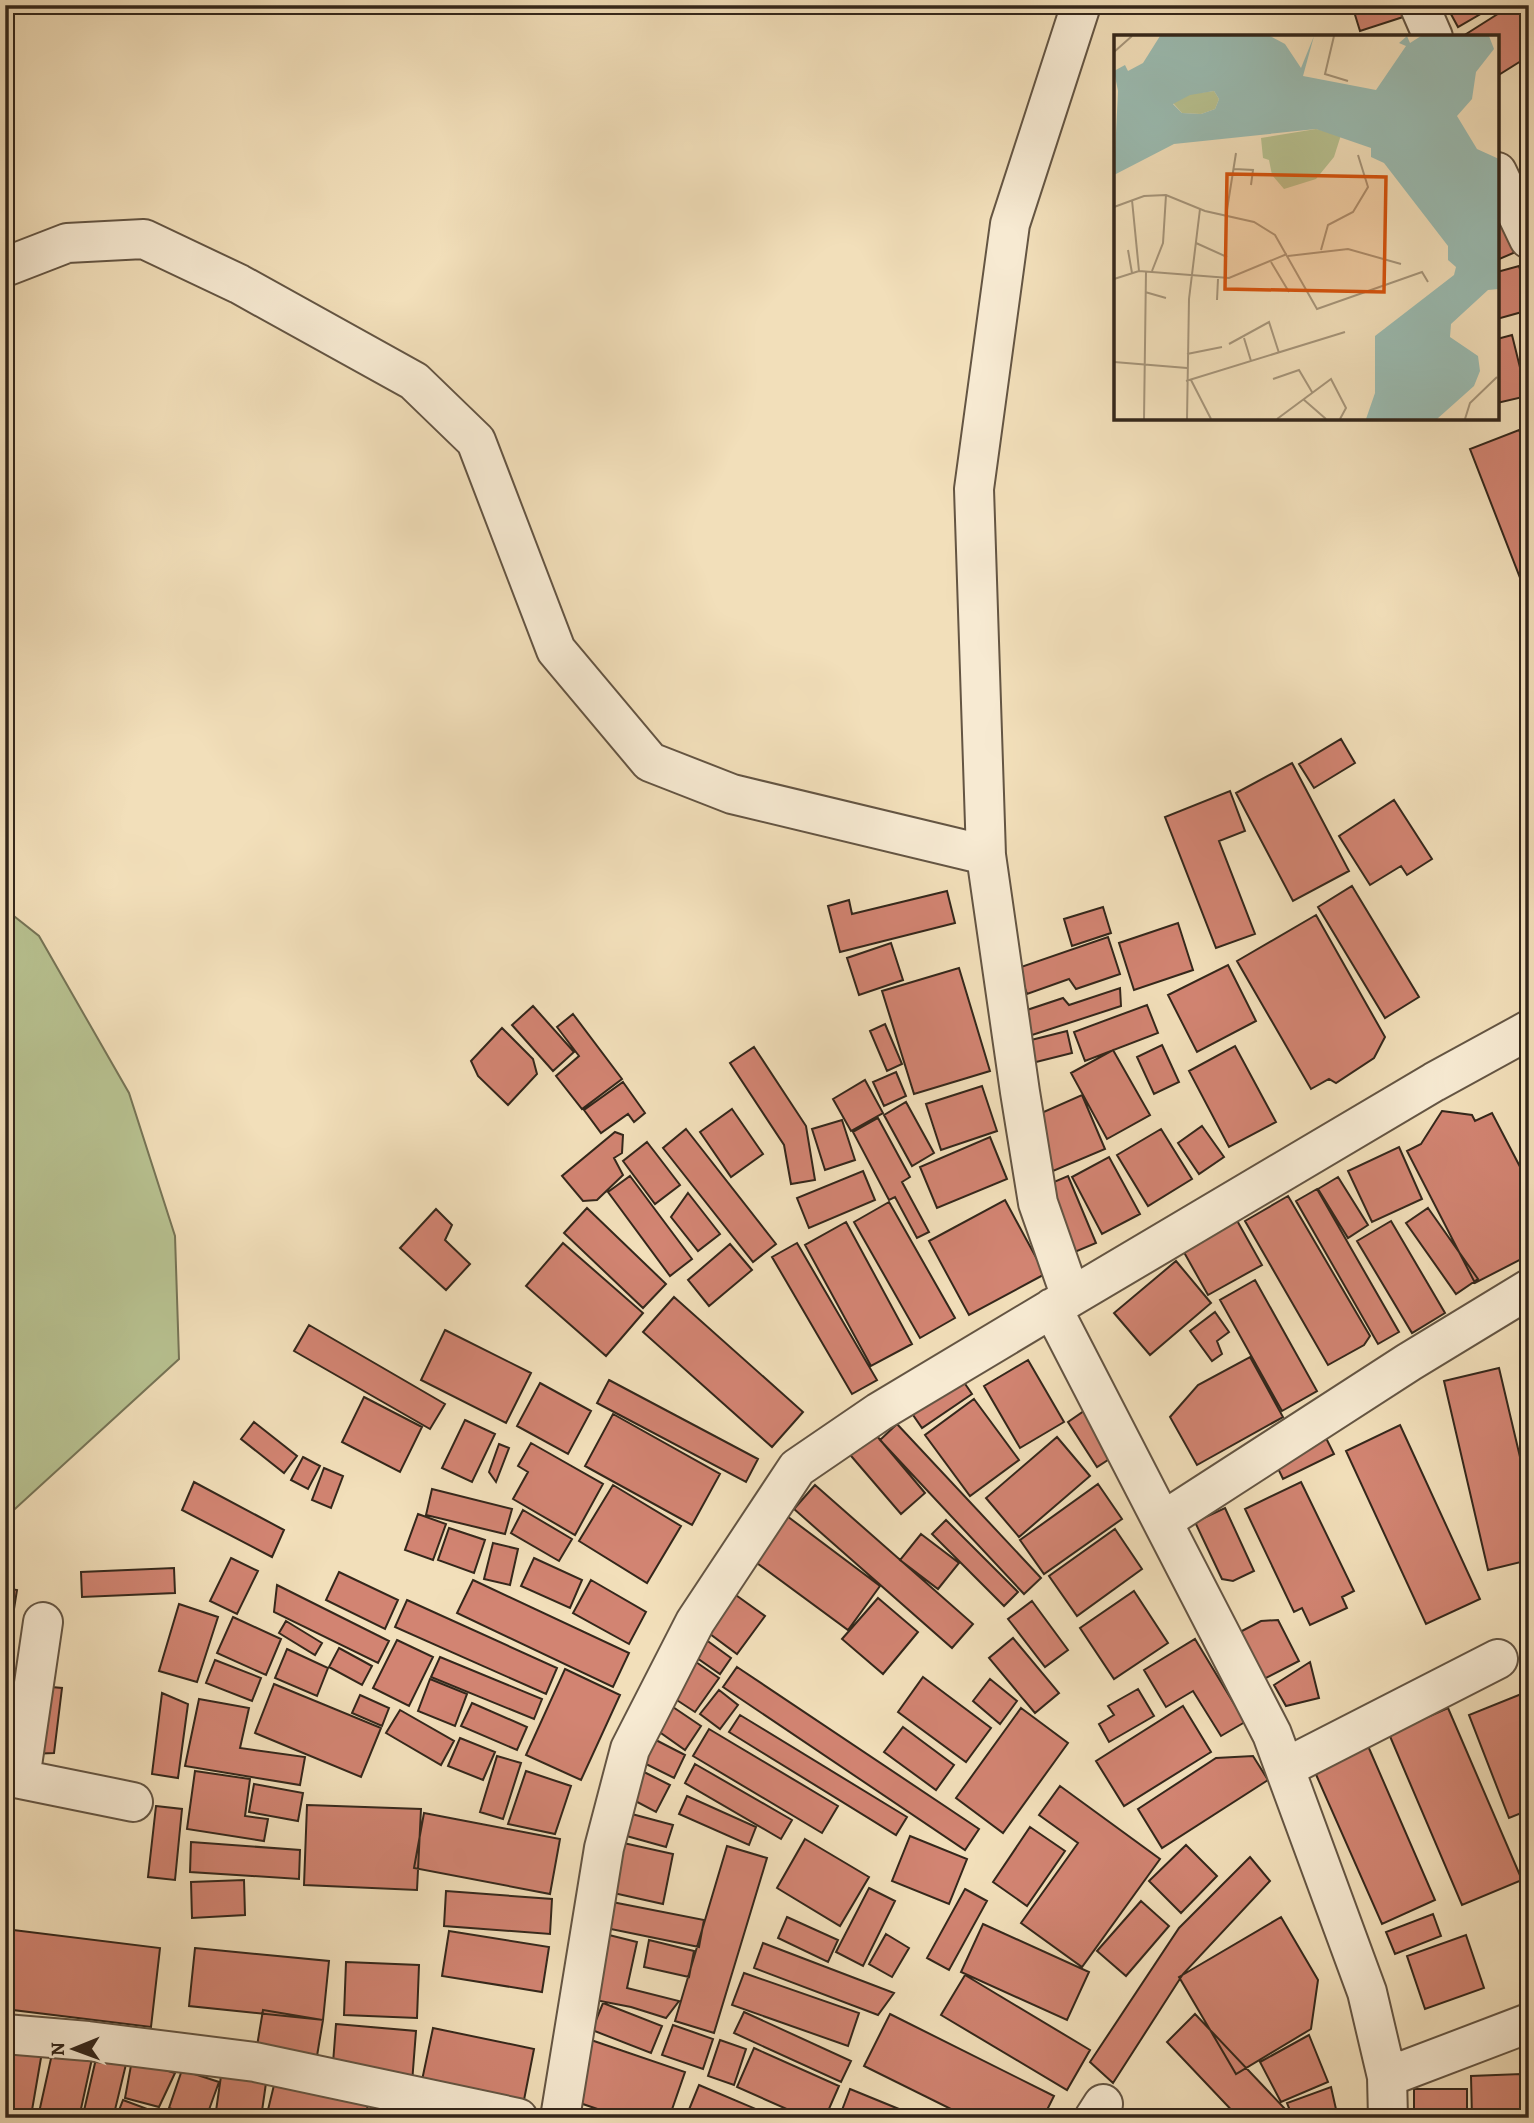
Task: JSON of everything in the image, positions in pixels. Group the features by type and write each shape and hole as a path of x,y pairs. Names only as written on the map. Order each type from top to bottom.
{"street":[{"path":"1081,5 1010,224 974,489 986,855 1020,1092 1038,1203 1061,1303 1163,1521 1272,1734 1367,1992 1387,2077 1388,2118"},
{"path":"1419,5 1432,35"},
{"path":"1499,176 1529,239"},
{"path":"5,267 67,243 144,239 239,284 414,381 476,441 556,650 650,762 732,793 986,855"},
{"path":"560,2118 604,1848 630,1749 695,1622 797,1468 879,1412 1061,1303 1434,1082 1529,1030"},
{"path":"1163,1521 1409,1362 1529,1289"},
{"path":"43,1622 13,1777 133,1802"},
{"path":"1285,1768 1499,1658"},
{"path":"1387,2077 1529,2023"},
{"path":"5,2034 88,2041 255,2062 518,2118"}],"green space":[{"path":"5,909 39,936 129,1093 175,1236 179,1359 5,1518"}],"building":[{"path":"1352,5 1399,5 1403,17 1360,31"},
{"path":"1446,5 1496,5 1458,27"},
{"path":"1512,5 1529,5 1529,56 1499,75 1499,35 1465,35"},
{"path":"1499,206 1518,251 1499,259"},
{"path":"1519,266 1529,299 1529,310 1499,318 1499,271"},
{"path":"1512,335 1527,396 1499,403 1499,338"},
{"path":"1519,430 1529,455 1529,601 1470,449"},
{"path":"1341,739 1355,763 1314,788 1299,764"},
{"path":"1292,763 1349,871 1293,901 1236,793"},
{"path":"1230,791 1245,831 1219,841 1255,934 1216,948 1165,817"},
{"path":"1394,800 1432,859 1407,875 1401,866 1370,885 1339,836"},
{"path":"1352,886 1419,997 1385,1018 1318,907"},
{"path":"947,891 955,923 840,952 828,906 849,900 852,914"},
{"path":"1103,907 1111,933 1072,946 1064,919"},
{"path":"1316,915 1385,1037 1374,1058 1336,1083 1329,1079 1311,1089 1237,961"},
{"path":"1178,923 1193,970 1134,990 1119,943"},
{"path":"1108,937 1120,974 1076,989 1069,979 1027,994 1018,968"},
{"path":"891,943 903,980 859,995 847,958"},
{"path":"1228,965 1256,1021 1197,1052 1168,995"},
{"path":"959,968 990,1071 914,1094 882,991"},
{"path":"1120,988 1121,1006 1029,1036 1021,1012 1063,998 1069,1005"},
{"path":"1147,1005 1158,1033 1085,1061 1074,1032"},
{"path":"533,1006 574,1052 553,1071 512,1025"},
{"path":"573,1014 622,1079 582,1109 556,1076 579,1056 557,1027"},
{"path":"885,1024 902,1064 887,1071 870,1031"},
{"path":"502,1028 533,1059 537,1074 508,1105 478,1076 471,1061"},
{"path":"1067,1031 1072,1053 1032,1063 1027,1041"},
{"path":"1162,1045 1179,1082 1154,1094 1137,1057"},
{"path":"1235,1046 1276,1122 1229,1147 1189,1071"},
{"path":"754,1047 806,1126 815,1180 791,1184 784,1145 730,1063"},
{"path":"1113,1050 1150,1115 1107,1139 1071,1073"},
{"path":"896,1072 906,1096 884,1106 873,1082"},
{"path":"865,1080 883,1113 851,1131 833,1099"},
{"path":"623,1082 645,1113 634,1122 628,1114 601,1133 584,1110"},
{"path":"982,1086 997,1131 941,1150 926,1104"},
{"path":"1082,1095 1105,1149 1053,1171 1030,1118"},
{"path":"906,1102 934,1153 912,1166 884,1115"},
{"path":"732,1109 763,1154 731,1177 700,1132"},
{"path":"1442,1111 1472,1115 1475,1121 1492,1113 1529,1184 1529,1255 1475,1283 1407,1151 1421,1144"},
{"path":"878,1118 910,1177 902,1182 929,1232 917,1238 895,1197 889,1200 853,1132"},
{"path":"842,1120 855,1160 825,1170 812,1129"},
{"path":"1202,1126 1224,1157 1199,1174 1178,1143"},
{"path":"686,1129 776,1244 753,1262 663,1148"},
{"path":"1161,1129 1192,1179 1148,1206 1117,1155"},
{"path":"615,1132 623,1135 622,1153 614,1158 623,1175 597,1200 583,1201 562,1176"},
{"path":"990,1137 1007,1179 937,1208 920,1167"},
{"path":"647,1142 680,1185 655,1204 623,1161"},
{"path":"1399,1147 1422,1199 1372,1222 1348,1171"},
{"path":"1109,1157 1140,1214 1102,1234 1072,1177"},
{"path":"863,1171 875,1200 809,1228 797,1198"},
{"path":"630,1176 692,1259 670,1276 608,1192"},
{"path":"1068,1176 1096,1243 1070,1254 1042,1187"},
{"path":"1338,1177 1368,1225 1348,1238 1318,1189"},
{"path":"1317,1189 1399,1332 1378,1344 1296,1201"},
{"path":"688,1193 720,1234 698,1251 671,1217"},
{"path":"1288,1196 1370,1336 1364,1345 1328,1365 1245,1221"},
{"path":"1005,1200 1045,1274 969,1315 929,1241"},
{"path":"889,1202 955,1318 920,1338 854,1222"},
{"path":"587,1208 666,1284 643,1308 564,1233"},
{"path":"1428,1208 1478,1279 1456,1294 1406,1223"},
{"path":"436,1209 452,1225 445,1240 470,1264 446,1290 400,1248"},
{"path":"1235,1217 1262,1265 1208,1295 1176,1238"},
{"path":"1391,1221 1445,1313 1412,1333 1357,1241"},
{"path":"846,1222 912,1344 871,1366 805,1245"},
{"path":"563,1243 643,1313 606,1356 526,1286"},
{"path":"797,1243 877,1380 852,1394 772,1257"},
{"path":"730,1244 752,1270 709,1306 688,1280"},
{"path":"1176,1261 1211,1303 1150,1355 1114,1313"},
{"path":"1255,1280 1317,1391 1282,1411 1220,1300"},
{"path":"674,1297 803,1412 772,1447 643,1332"},
{"path":"1215,1312 1229,1332 1217,1341 1222,1354 1212,1361 1190,1331"},
{"path":"309,1325 445,1404 430,1429 294,1351"},
{"path":"445,1330 531,1373 506,1423 421,1380"},
{"path":"1250,1357 1283,1417 1197,1465 1170,1417 1198,1385"},
{"path":"1028,1360 1064,1422 1020,1448 984,1386"},
{"path":"1499,1368 1529,1495 1529,1560 1488,1570 1444,1381"},
{"path":"1529,1369 1529,1401 1521,1371"},
{"path":"961,1378 972,1394 922,1428 911,1412"},
{"path":"609,1380 758,1459 746,1482 597,1403"},
{"path":"540,1383 591,1411 568,1454 517,1426"},
{"path":"364,1397 422,1427 400,1472 342,1442"},
{"path":"974,1399 1019,1460 970,1496 925,1435"},
{"path":"1084,1411 1114,1456 1097,1467 1068,1422"},
{"path":"613,1414 720,1474 692,1525 585,1466"},
{"path":"465,1420 495,1434 472,1482 442,1468"},
{"path":"254,1422 297,1456 284,1473 241,1439"},
{"path":"897,1424 1041,1578 1024,1594 880,1440"},
{"path":"1400,1425 1480,1599 1426,1624 1346,1451"},
{"path":"871,1429 925,1493 901,1514 846,1450"},
{"path":"1323,1432 1334,1454 1283,1479 1273,1458"},
{"path":"1057,1437 1090,1476 1019,1537 986,1498"},
{"path":"531,1443 603,1484 575,1535 513,1499 528,1472 518,1466"},
{"path":"499,1444 509,1448 496,1482 489,1472"},
{"path":"303,1457 320,1466 308,1489 291,1480"},
{"path":"324,1468 343,1476 331,1508 312,1500"},
{"path":"194,1482 284,1530 272,1557 182,1510"},
{"path":"1301,1482 1354,1591 1342,1597 1347,1608 1310,1625 1302,1608 1294,1612 1245,1509"},
{"path":"1098,1484 1122,1519 1044,1574 1020,1540"},
{"path":"613,1485 681,1526 647,1583 579,1541"},
{"path":"815,1485 973,1624 952,1648 794,1509"},
{"path":"432,1489 512,1509 505,1534 426,1515"},
{"path":"1225,1508 1254,1571 1233,1581 1222,1579 1195,1522"},
{"path":"523,1510 572,1539 559,1561 511,1533"},
{"path":"783,1513 880,1586 848,1630 750,1558"},
{"path":"418,1514 446,1524 433,1560 405,1550"},
{"path":"946,1520 1018,1592 1004,1606 932,1534"},
{"path":"449,1528 485,1540 474,1573 438,1560"},
{"path":"1115,1529 1142,1569 1077,1616 1049,1576"},
{"path":"921,1534 959,1563 938,1589 900,1560"},
{"path":"493,1543 518,1549 510,1585 484,1579"},
{"path":"231,1558 258,1571 237,1614 210,1601"},
{"path":"534,1558 582,1580 570,1608 521,1586"},
{"path":"174,1568 175,1593 82,1597 81,1572"},
{"path":"339,1572 398,1600 385,1629 326,1600"},
{"path":"473,1580 629,1653 613,1687 457,1613"},
{"path":"591,1580 646,1612 629,1644 573,1613"},
{"path":"277,1585 389,1641 378,1663 274,1612"},
{"path":"5,1588 17,1590 7,1653 5,1652"},
{"path":"1134,1591 1168,1643 1114,1679 1080,1628"},
{"path":"733,1593 765,1616 737,1654 706,1631"},
{"path":"878,1598 918,1632 883,1674 842,1639"},
{"path":"407,1600 557,1668 546,1694 395,1627"},
{"path":"1032,1601 1068,1650 1045,1667 1008,1619"},
{"path":"179,1604 218,1617 197,1682 159,1671"},
{"path":"233,1617 281,1639 266,1675 217,1653"},
{"path":"1278,1620 1299,1661 1264,1679 1240,1632 1261,1621"},
{"path":"286,1621 322,1643 315,1655 279,1633"},
{"path":"698,1634 731,1658 720,1674 687,1651"},
{"path":"1013,1638 1059,1693 1035,1713 989,1658"},
{"path":"1195,1639 1245,1722 1221,1736 1193,1691 1166,1707 1144,1670"},
{"path":"397,1640 433,1657 409,1706 373,1688"},
{"path":"339,1648 372,1666 362,1685 329,1667"},
{"path":"287,1649 328,1668 317,1696 275,1678"},
{"path":"5,1657 11,1658 5,1693"},
{"path":"440,1657 542,1699 534,1719 431,1677"},
{"path":"215,1660 261,1678 252,1701 206,1683"},
{"path":"696,1662 719,1678 695,1712 660,1689"},
{"path":"1310,1662 1319,1698 1286,1706 1274,1685"},
{"path":"737,1667 979,1829 965,1850 723,1687"},
{"path":"565,1669 620,1695 581,1780 526,1755"},
{"path":"923,1677 991,1728 966,1762 898,1712"},
{"path":"430,1679 467,1694 455,1726 418,1711"},
{"path":"990,1679 1017,1701 1000,1724 973,1701"},
{"path":"274,1684 381,1728 361,1777 255,1733"},
{"path":"40,1686 62,1688 54,1753 30,1754"},
{"path":"1138,1689 1154,1716 1109,1742 1099,1724 1114,1715 1108,1706"},
{"path":"719,1690 738,1705 720,1729 700,1714"},
{"path":"1529,1691 1529,1810 1509,1818 1469,1715"},
{"path":"162,1693 188,1704 178,1778 152,1774"},
{"path":"360,1695 389,1708 382,1726 352,1713"},
{"path":"199,1699 249,1708 240,1748 305,1757 300,1785 185,1766"},
{"path":"472,1703 527,1727 517,1750 461,1726"},
{"path":"667,1703 701,1726 685,1750 651,1726"},
{"path":"1183,1706 1211,1752 1124,1806 1096,1761"},
{"path":"1021,1708 1068,1743 1003,1833 956,1798"},
{"path":"1448,1708 1522,1880 1462,1905 1389,1734"},
{"path":"400,1710 454,1741 441,1765 386,1733"},
{"path":"740,1715 907,1817 896,1835 729,1732"},
{"path":"903,1727 954,1765 936,1790 884,1752"},
{"path":"709,1729 838,1806 822,1833 693,1756"},
{"path":"650,1737 685,1755 674,1778 638,1760"},
{"path":"460,1738 495,1752 483,1780 448,1766"},
{"path":"1368,1746 1435,1900 1382,1924 1314,1770"},
{"path":"497,1756 521,1763 503,1819 480,1812"},
{"path":"1253,1756 1268,1780 1162,1848 1138,1809 1216,1758"},
{"path":"695,1764 792,1820 781,1839 685,1783"},
{"path":"638,1769 670,1785 656,1812 624,1795"},
{"path":"195,1771 250,1779 245,1816 268,1819 264,1841 187,1829"},
{"path":"526,1771 571,1786 555,1834 508,1824"},
{"path":"254,1784 303,1793 298,1821 249,1812"},
{"path":"1060,1786 1160,1859 1082,1967 1021,1923 1078,1843 1039,1815"},
{"path":"687,1796 756,1827 749,1845 679,1814"},
{"path":"307,1805 421,1809 417,1890 304,1885"},
{"path":"156,1806 182,1809 175,1880 148,1877"},
{"path":"424,1813 560,1839 550,1894 414,1868"},
{"path":"628,1813 673,1825 666,1847 623,1835"},
{"path":"1030,1827 1065,1851 1027,1906 993,1882"},
{"path":"910,1836 967,1859 949,1904 892,1881"},
{"path":"805,1839 869,1877 840,1926 777,1888"},
{"path":"191,1842 300,1850 299,1879 190,1872"},
{"path":"619,1842 673,1854 663,1904 609,1892"},
{"path":"1186,1845 1217,1876 1181,1913 1149,1881"},
{"path":"727,1846 767,1858 714,2033 675,2021"},
{"path":"1250,1857 1270,1881 1183,1974 1113,2083 1090,2062 1179,1928"},
{"path":"244,1880 245,1915 192,1918 191,1882"},
{"path":"869,1888 895,1901 863,1966 836,1952"},
{"path":"965,1889 987,1901 949,1970 927,1958"},
{"path":"446,1891 552,1899 550,1934 444,1926"},
{"path":"607,1901 704,1920 699,1947 601,1927"},
{"path":"1141,1901 1169,1926 1126,1976 1097,1951"},
{"path":"1433,1914 1441,1936 1395,1954 1386,1932"},
{"path":"787,1917 838,1940 828,1962 778,1938"},
{"path":"1281,1917 1318,1980 1311,2029 1236,2074 1179,1977"},
{"path":"983,1924 1089,1972 1067,2020 961,1972"},
{"path":"5,1929 160,1948 151,2027 5,2009"},
{"path":"449,1931 549,1947 542,1992 442,1976"},
{"path":"601,1933 637,1942 627,1988 679,2001 666,2018 595,2000"},
{"path":"886,1934 909,1948 892,1977 869,1964"},
{"path":"1466,1935 1484,1988 1425,2009 1407,1956"},
{"path":"649,1940 694,1951 689,1977 644,1967"},
{"path":"763,1943 894,1993 878,2015 754,1968"},
{"path":"195,1948 329,1961 323,2020 189,2006"},
{"path":"346,1962 419,1965 417,2018 344,2015"},
{"path":"744,1973 859,2013 848,2046 732,2005"},
{"path":"965,1975 1090,2050 1067,2090 941,2015"},
{"path":"603,2003 662,2026 651,2053 592,2030"},
{"path":"263,2010 323,2020 316,2062 256,2052"},
{"path":"744,2012 851,2061 841,2082 734,2033"},
{"path":"890,2014 1054,2096 1043,2118 969,2118 864,2066"},
{"path":"1195,2014 1286,2110 1278,2118 1239,2118 1167,2042"},
{"path":"336,2024 416,2031 412,2083 332,2076"},
{"path":"673,2025 713,2039 703,2069 662,2055"},
{"path":"433,2028 534,2049 523,2105 421,2085"},
{"path":"1309,2035 1328,2082 1281,2102 1260,2062"},
{"path":"591,2040 685,2072 669,2118 624,2118 571,2100"},
{"path":"720,2040 746,2049 734,2085 708,2076"},
{"path":"5,2045 42,2052 31,2116 5,2111"},
{"path":"54,2045 93,2054 79,2118 38,2117"},
{"path":"754,2048 839,2086 825,2118 807,2118 737,2087"},
{"path":"98,2050 128,2056 114,2114 108,2118 83,2115"},
{"path":"132,2060 175,2073 159,2107 125,2098"},
{"path":"182,2070 219,2082 206,2118 196,2118 169,2108"},
{"path":"1521,2074 1523,2118 1472,2118 1471,2076"},
{"path":"221,2076 266,2083 261,2118 215,2118"},
{"path":"275,2081 368,2105 365,2118 266,2118"},
{"path":"699,2085 777,2118 703,2118 688,2112"},
{"path":"1331,2087 1338,2118 1293,2118 1287,2103"},
{"path":"850,2089 921,2118 839,2118"},
{"path":"1414,2089 1467,2089 1467,2118 1414,2118"},
{"path":"123,2100 158,2113 156,2118 116,2118"}]}
